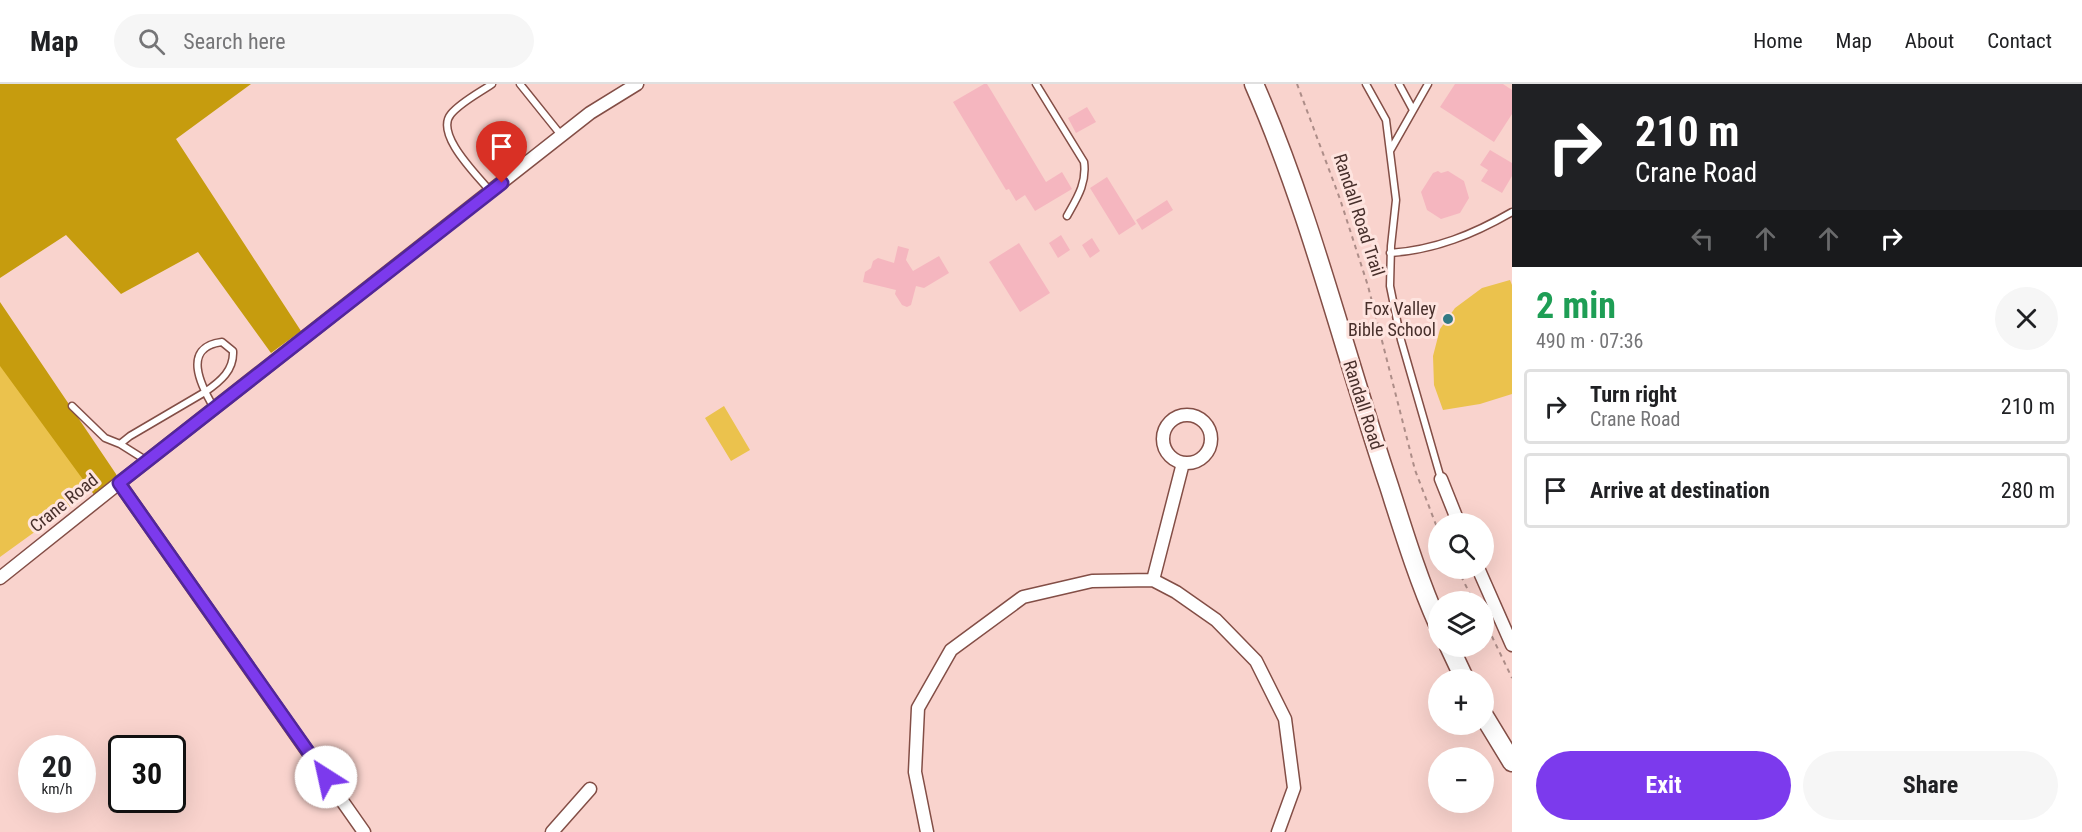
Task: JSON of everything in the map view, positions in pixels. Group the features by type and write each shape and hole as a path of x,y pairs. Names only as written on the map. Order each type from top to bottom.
{"main road":[{"name":"Randall Road","path":"1254,84 1311,233 1369,425 1428,602"},
{"path":"1494,732 1512,762"}],"street":[{"name":"Crane Road","path":"0,579 590,113 637,84"},
{"path":"1192,415 1200,418 1210,431 1210,448 1199,460 1182,463 1175,460 1165,450 1163,435 1170,421 1177,417 1192,415"},
{"path":"1153,580 1182,463"},
{"path":"1441,479 1455,513"},
{"path":"119,483 364,832"},
{"path":"1483,579 1512,645"},
{"path":"927,832 915,772 918,708 951,650 1023,597 1092,581 1153,580 1176,592 1216,620 1256,661 1261,671 1284,719 1294,788 1278,832"},
{"path":"552,832 590,789"}],"lane":[{"path":"490,191 460,154 448,135 446,124 451,114 492,84"},
{"path":"520,84 561,136"},
{"path":"1036,84 1083,162 1085,174 1083,187 1067,216"},
{"path":"1366,84 1386,120 1396,200 1390,253 1390,286 1401,340 1441,479"},
{"path":"1399,84 1413,110"},
{"path":"1389,153 1428,84"},
{"path":"1390,253 1414,252 1451,241 1482,229 1512,212"},
{"path":"120,444 130,436 205,392 216,384 234,362 233,351 222,342 208,346 200,352 198,362 198,373 205,392 215,408"},
{"path":"72,406 105,438 120,444 147,461"}],"path":[{"name":"Randall Road Trail","path":"1297,84 1340,199 1368,286 1415,470 1431,513"},
{"path":"1494,641 1512,678"}],"shaded area":[{"path":"0,84 251,84 176,139 301,331 271,353 198,252 121,294 66,235 0,278"},
{"path":"1510,280 1512,285 1512,394 1480,404 1443,410 1434,385 1433,356 1440,329 1455,308 1482,288"},
{"path":"0,302 116,474 118,479 95,496 0,366"},
{"path":"0,361 94,489 0,557"},
{"path":"724,406 750,450 731,461 705,418"}],"building":[{"path":"987,84 1046,182 1062,172 1072,189 1035,211 1025,195 1016,201 1009,189 1006,190 953,102"},
{"path":"1455,84 1503,84 1512,90 1512,114 1494,142 1440,107"},
{"path":"1087,107 1096,122 1076,133 1068,118"},
{"path":"1490,150 1512,163 1512,176 1502,193 1481,181 1488,170 1480,165"},
{"path":"1438,171 1441,173 1448,171 1464,181 1469,198 1460,213 1441,219 1427,210 1421,192 1433,173"},
{"path":"1107,177 1136,224 1119,235 1090,188"},
{"path":"1167,200 1173,210 1142,230 1136,220"},
{"path":"1061,235 1070,250 1058,258 1049,243"},
{"path":"1092,238 1100,251 1090,258 1082,245"},
{"path":"1019,243 1050,293 1020,312 989,262"},
{"path":"898,246 909,249 906,260 913,271 939,256 949,273 924,288 916,286 911,305 907,307 902,305 895,294 896,290 863,282 865,272 871,268 873,261 878,258 894,263"}],"place":[{"name":"Fox Valley Bible School","path":"1448,319"}],"route":[{"path":"326,777 119,483 502,183"}]}
